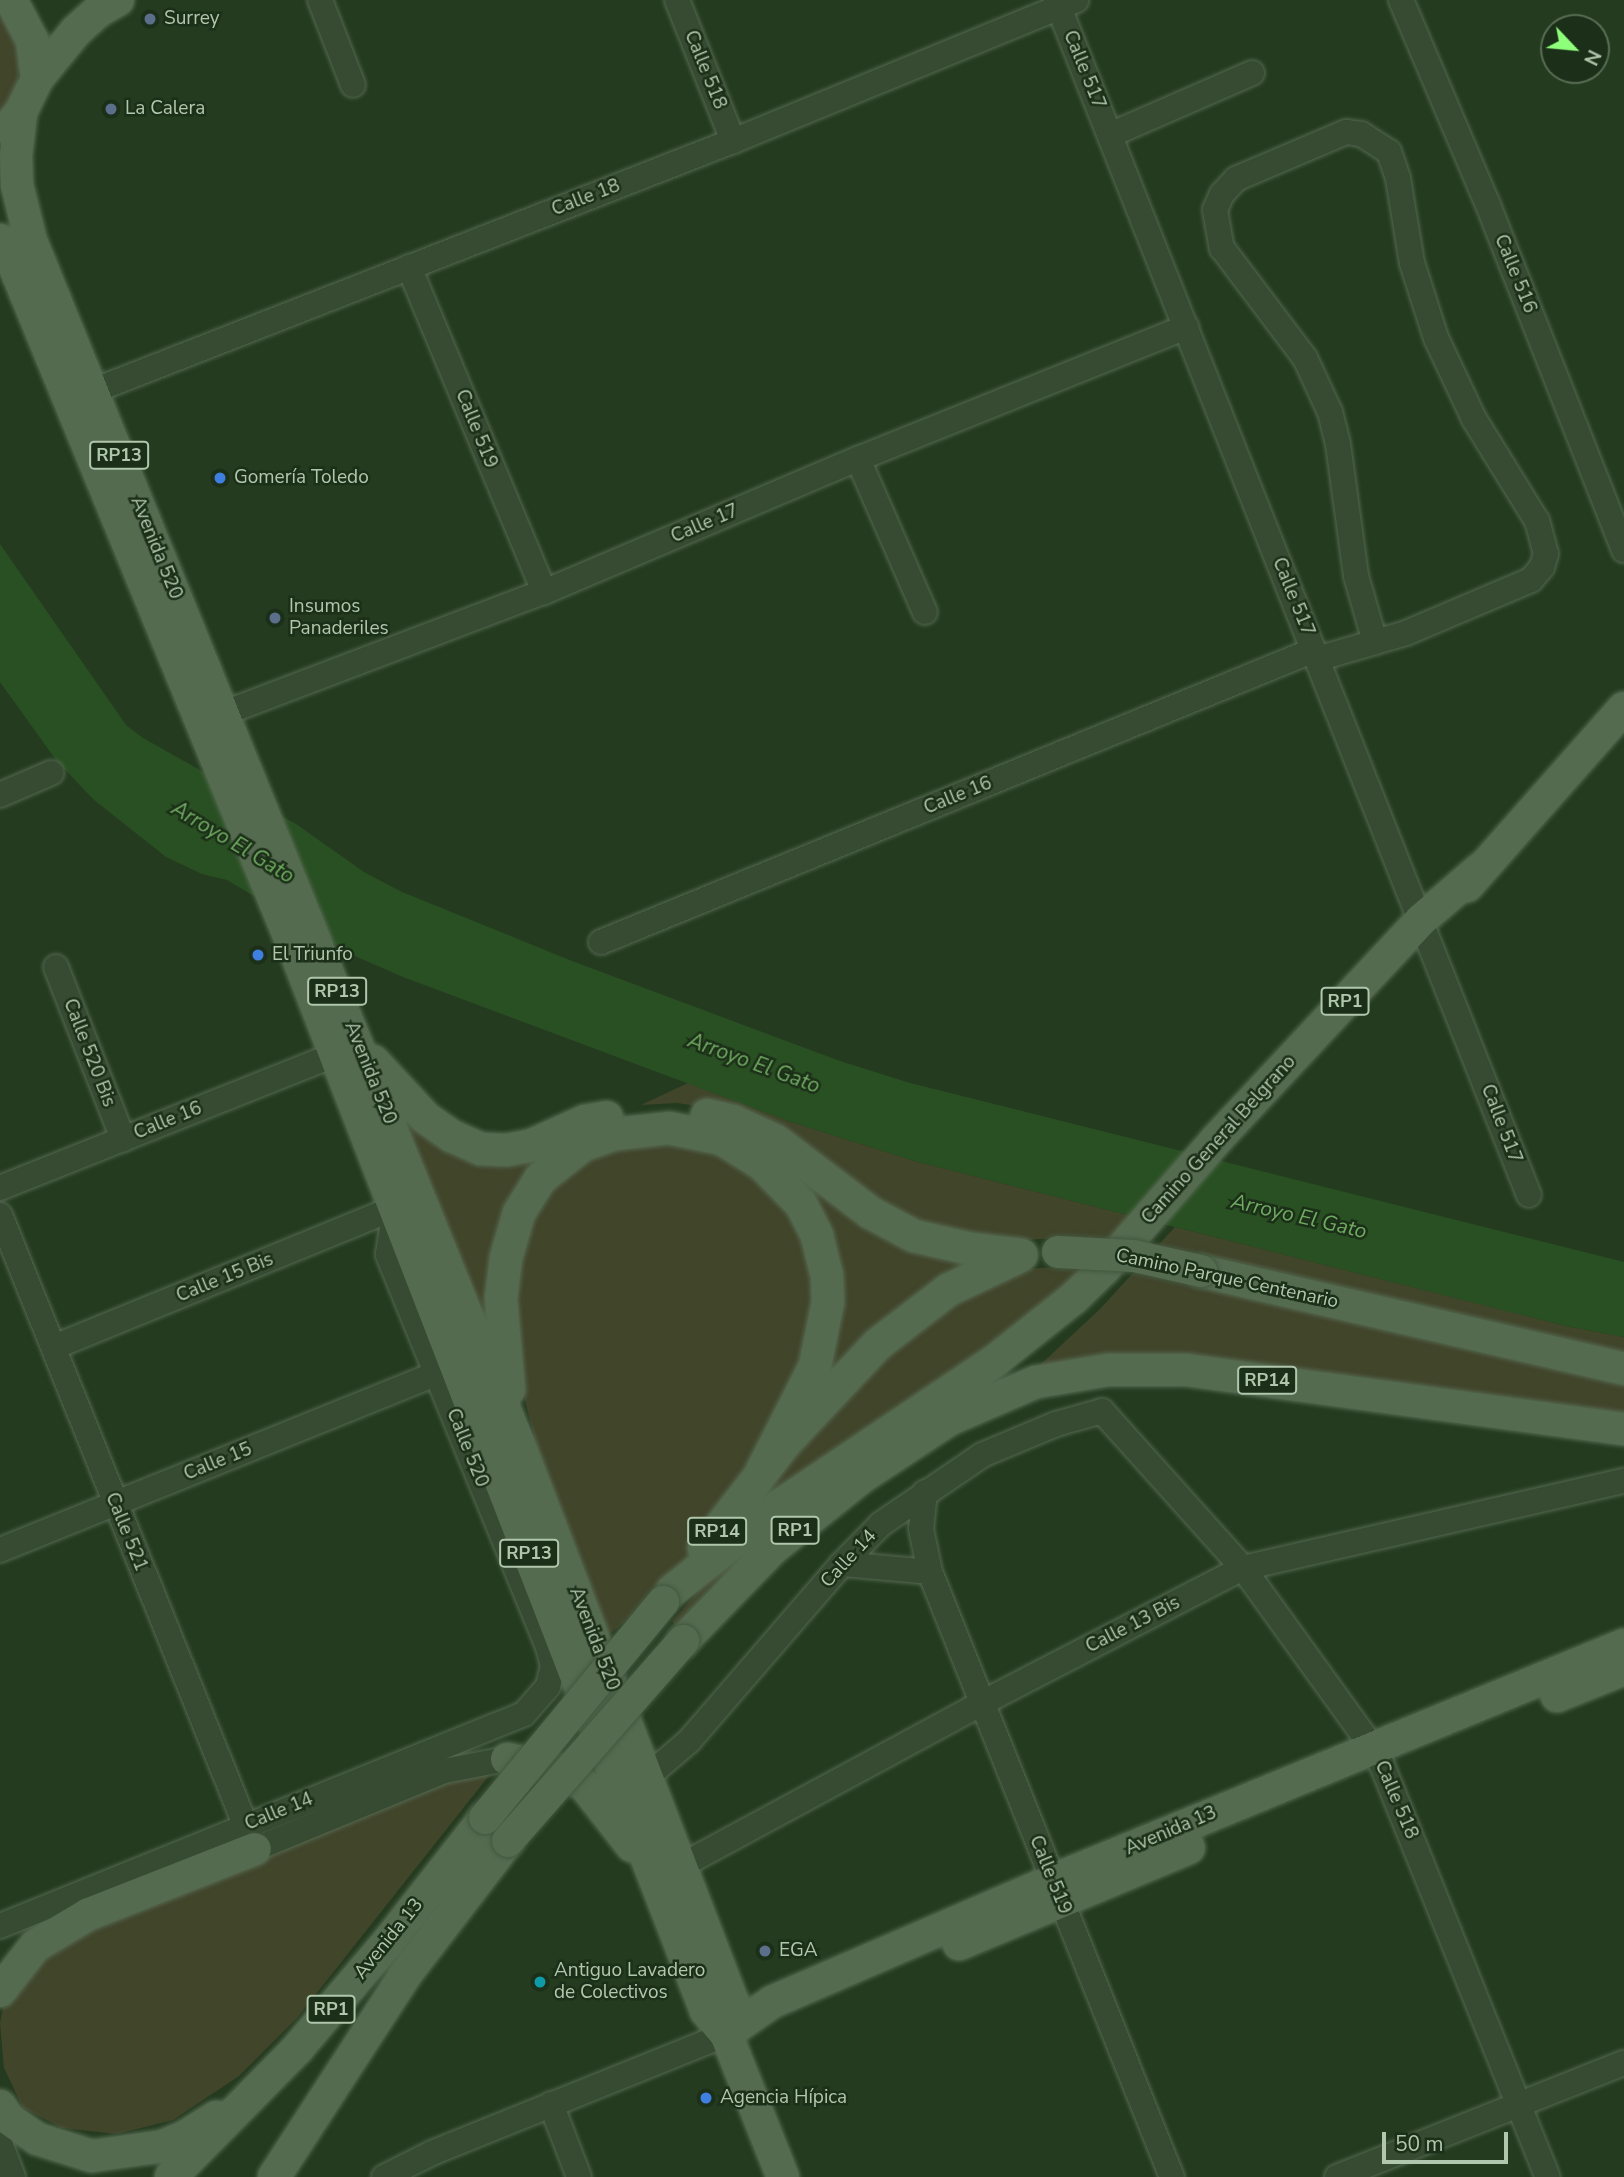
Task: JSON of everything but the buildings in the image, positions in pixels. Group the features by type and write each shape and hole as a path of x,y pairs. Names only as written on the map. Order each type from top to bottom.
{"main road":[{"path":"11,0 32,40 37,79"},
{"path":"37,79 76,31 97,12 118,0"},
{"name":"RP13","path":"0,136 21,112 37,79"},
{"name":"Avenida 520","path":"21,112 16,156 17,185 31,241 253,791 305,943 346,1049 518,1443 732,2000 726,2034"},
{"name":"Avenida 520","path":"0,240 14,265 221,774 305,943"},
{"name":"Camino General Belgrano","path":"921,1436 1003,1380 1060,1334 1108,1290 1154,1227 1231,1138 1425,930 1624,708"},
{"path":"346,1049 426,1118 452,1136 473,1146 507,1150 532,1145 585,1121 635,1113 690,1112 712,1116 733,1121 776,1141 871,1213 914,1236 971,1249 1022,1255"},
{"name":"Avenida 520","path":"346,1049 395,1208 706,2011 726,2034 783,2177"},
{"path":"518,1443 507,1377 501,1299 511,1236 528,1196 552,1166 583,1145 615,1134 652,1129 689,1130 735,1145 775,1174 810,1218 822,1254 828,1302 820,1351 809,1380 762,1471"},
{"name":"Camino General Belgrano","path":"667,1597 779,1506 1038,1329 1154,1227"},
{"name":"Camino Parque Centenario","path":"485,1818 667,1597 762,1471 810,1415 878,1344 948,1290 1022,1255 1058,1252 1134,1256 1624,1369"},
{"name":"RP14","path":"921,1436 979,1405 1036,1382 1084,1373 1147,1369 1226,1374 1624,1429"},
{"name":"Avenida 13","path":"274,2177 434,1934 508,1841 684,1641 772,1549 862,1477 921,1436"},
{"name":"Avenida 13","path":"726,2034 780,2019 1056,1892 1378,1756 1624,1645"},
{"name":"Avenida 13","path":"1378,1756 1624,1669"},
{"path":"507,1759 556,1769 585,1786 624,1833 664,1898"},
{"name":"Avenida 13","path":"171,2177 256,2093 388,1941 485,1818"},
{"path":"0,1991 35,1946 89,1914 249,1837"},
{"path":"298,2177 376,2022"},
{"path":"0,2106 9,2119 38,2139 92,2156 141,2151 174,2141 205,2125 236,2101 256,2093"}],"street":[{"path":"320,0 353,85"},
{"name":"Calle 518","path":"677,0 733,141"},
{"name":"Calle 516","path":"1401,0 1488,205 1624,550"},
{"name":"Calle 18","path":"93,391 733,141 1063,2"},
{"name":"Calle 517","path":"1063,2 1110,135 1529,1195"},
{"path":"1110,135 1252,73"},
{"name":"Calle 16","path":"601,942 1315,654 1375,642 1406,633 1531,580 1542,568 1546,554 1537,521 1474,419 1436,338 1412,263 1398,178 1389,152 1361,134 1346,132 1236,179 1222,194 1216,210 1222,248 1305,358 1330,412 1338,444 1356,576 1375,642"},
{"name":"Calle 519","path":"409,267 544,592"},
{"name":"Calle 17","path":"222,714 544,592 858,459 1187,327"},
{"path":"858,459 925,612"},
{"path":"0,795 51,773"},
{"name":"Calle 520 Bis","path":"55,967 123,1139"},
{"name":"Calle 16","path":"0,1188 346,1049"},
{"name":"Calle 15 Bis","path":"54,1347 395,1208"},
{"name":"Calle 520","path":"395,1208 388,1254 548,1647 553,1666 548,1686"},
{"name":"Calle 521","path":"0,1215 249,1837"},
{"name":"Calle 15","path":"0,1550 436,1374"},
{"name":"Calle 518","path":"1102,1411 1243,1568 1378,1756 1548,2177"},
{"name":"Calle 14","path":"647,1777 689,1741 842,1564 881,1524 982,1455 1056,1424 1102,1411"},
{"name":"Calle 13 Bis","path":"679,1867 984,1702 1243,1568 1624,1481"},
{"name":"Calle 519","path":"925,1492 921,1529 930,1572 1172,2177"},
{"path":"842,1564 930,1572"},
{"name":"Calle 14","path":"249,1837 524,1714 548,1686"},
{"name":"Calle 14","path":"0,1926 444,1771 507,1759"},
{"name":"Avenida 13","path":"384,2177 432,2153 726,2034"},
{"path":"1337,2177 1624,2063"},
{"path":"551,2104 579,2177"},
{"path":"0,2143 13,2177"}],"shaded area":[{"path":"0,5 21,56 17,88 0,117"},
{"path":"688,1083 788,1121 918,1162 1140,1218 1052,1308 737,1526 833,1407 929,1316 1025,1269 1058,1267 1058,1238 1025,1240 981,1236 920,1223 711,1108 677,1103 641,1105"},
{"path":"382,1085 429,1133 466,1152 508,1161 527,1160 606,1123 649,1117 717,1126 779,1152 841,1202 882,1229 933,1251 974,1262 926,1287 873,1329 829,1377 804,1411 832,1345 839,1294 826,1233 804,1196 773,1162 737,1140 715,1131 692,1125 649,1122 608,1127 570,1144 550,1159 534,1172 516,1199 499,1253 495,1352"},
{"path":"676,1136 723,1151 770,1182 805,1229 822,1286 815,1366 763,1456 665,1589 606,1637 541,1464 512,1349 518,1246 545,1185 605,1147"},
{"path":"1175,1227 1566,1326 1624,1337 1624,1352 1207,1255 1197,1285 1624,1381 1624,1413 1242,1364 1039,1366 1100,1309"},
{"path":"804,1496 675,1625 672,1621 702,1587"},
{"path":"492,1772 297,2018 239,2076 173,2120 117,2134 62,2128 23,2108 4,2068 0,2023 4,2003 35,1957 76,1932 447,1780"}],"water":[{"name":"Arroyo El Gato","path":"0,544 126,725 143,738 296,824 364,872 402,892 572,961 840,1061 910,1083 1624,1262 1624,1337 1566,1326 918,1162 788,1121 403,977 357,957 227,880 202,874 166,857 93,799 56,760 0,682"}],"place":[{"name":"Surrey","path":"150,19"},
{"name":"La Calera","path":"111,109"},
{"name":"Gomería Toledo","path":"220,478"},
{"name":"Insumos Panaderiles","path":"275,618"},
{"name":"El Triunfo","path":"258,955"},
{"name":"EGA","path":"765,1951"},
{"name":"Antiguo Lavadero de Colectivos","path":"540,1982"},
{"name":"Agencia Hípica","path":"706,2098"}]}
